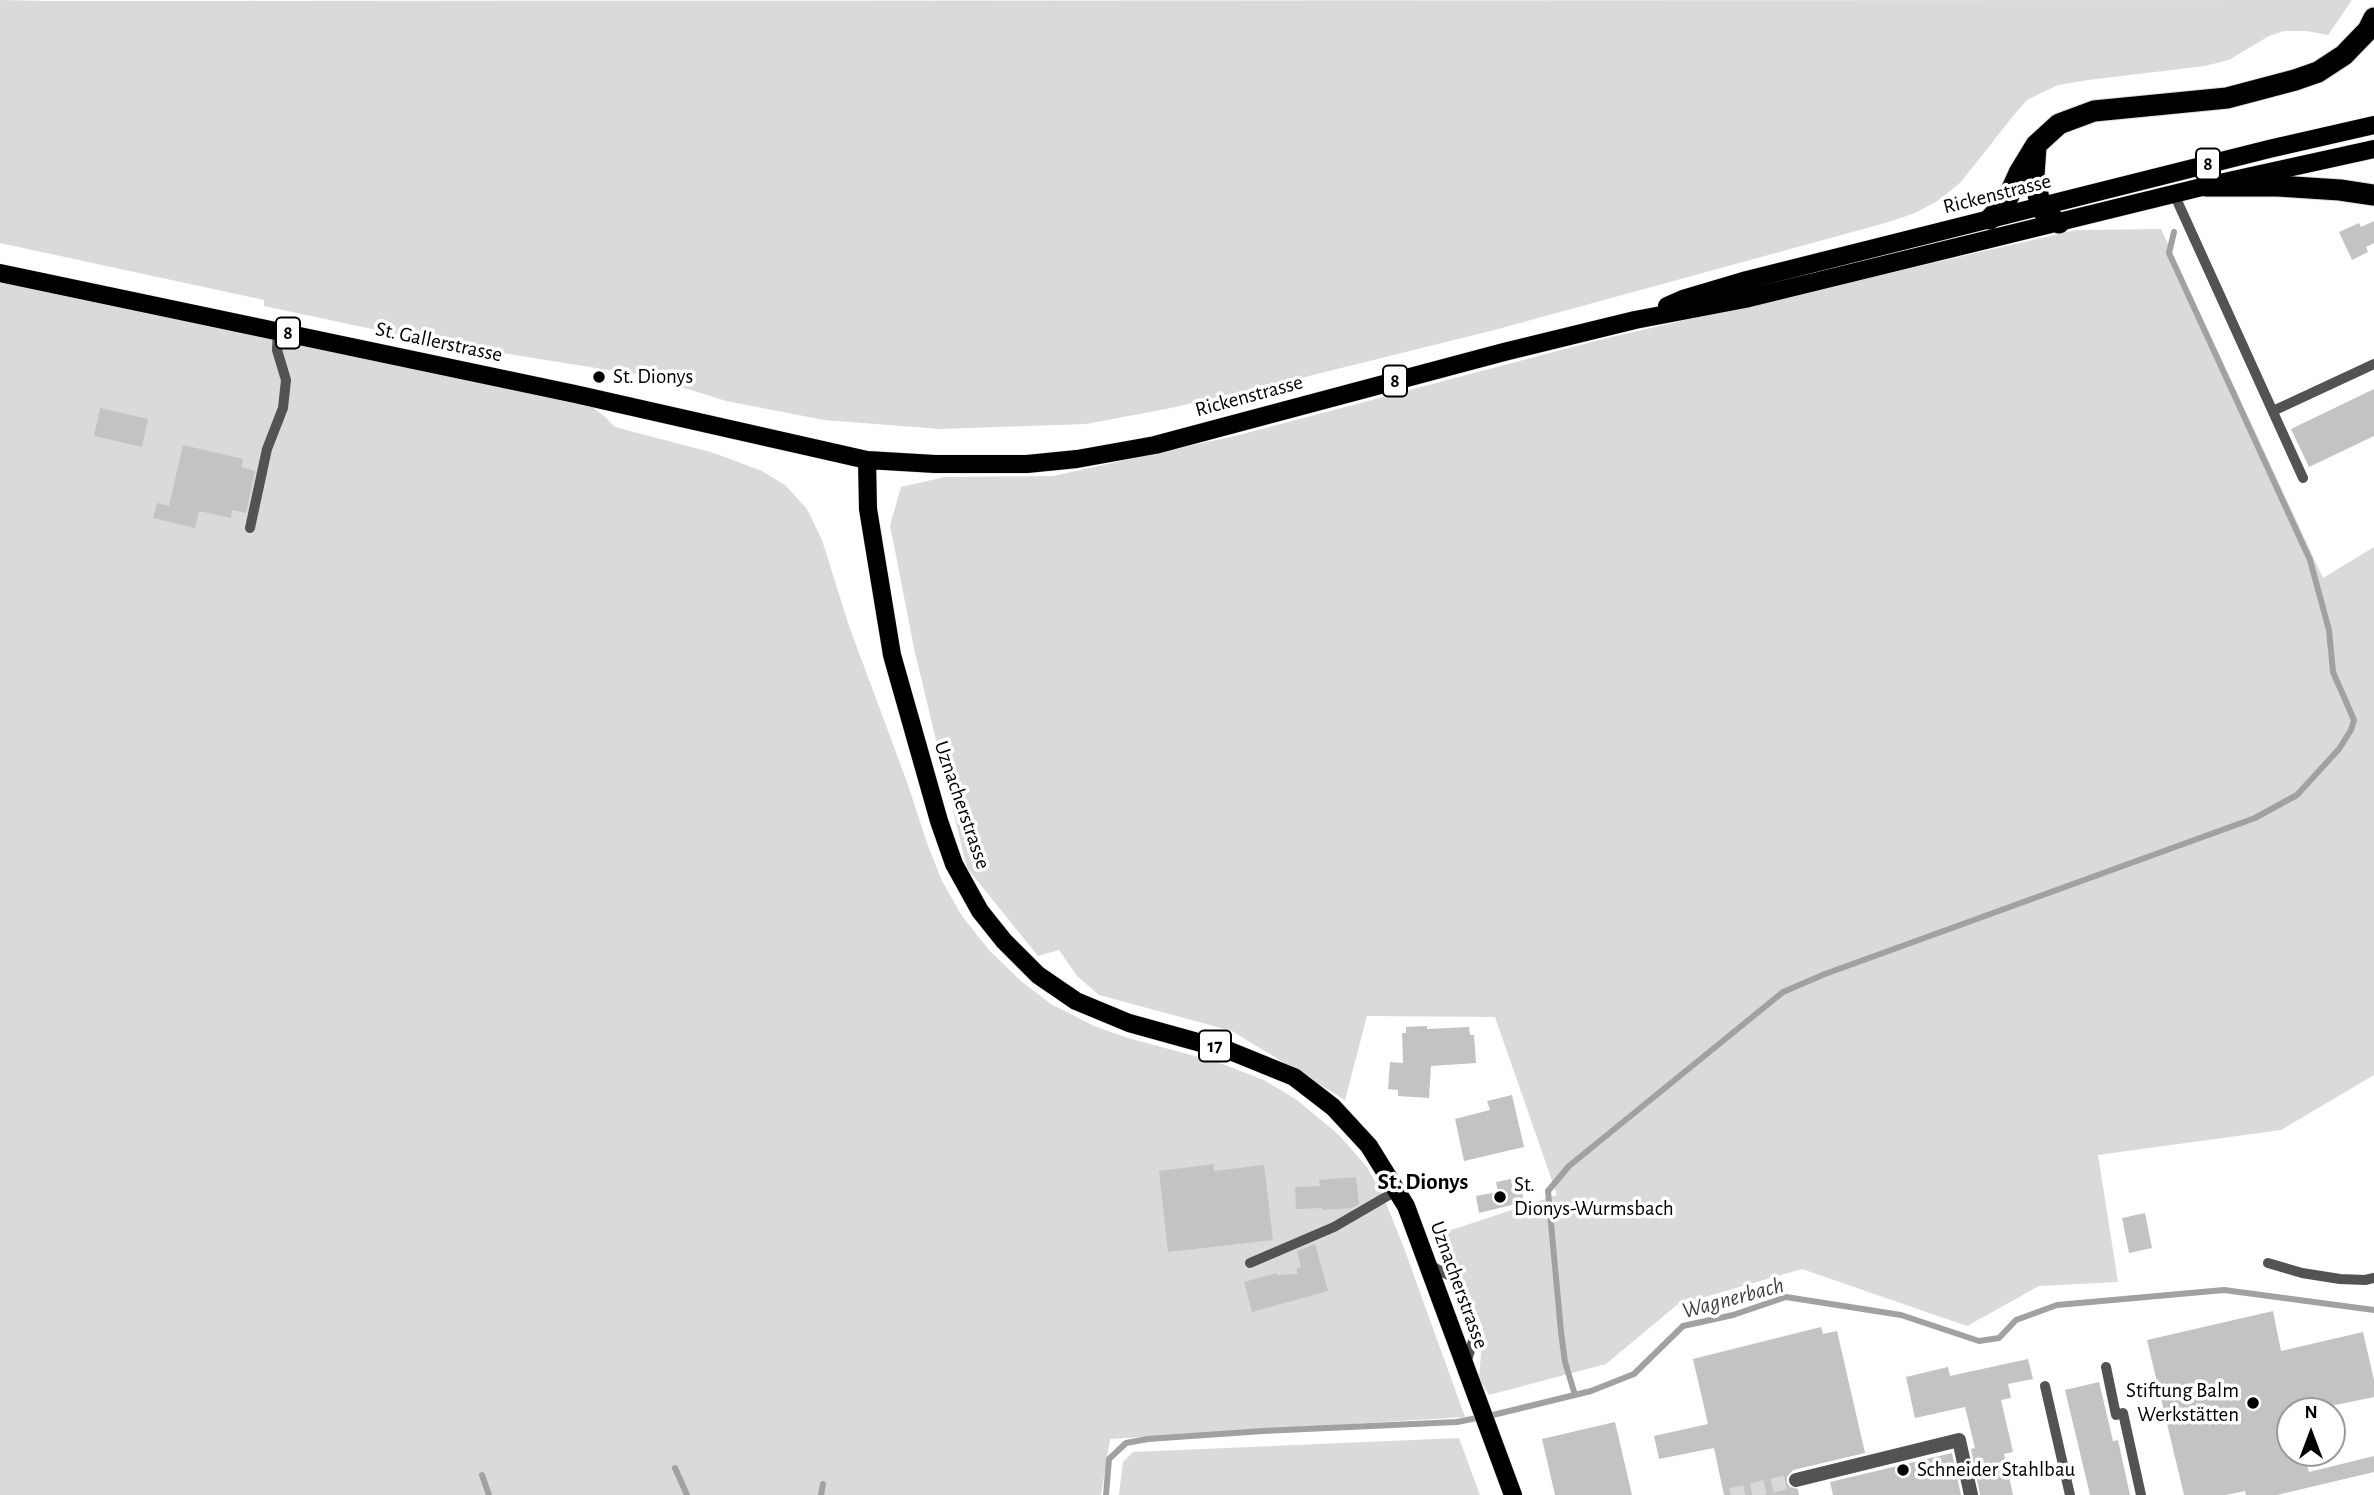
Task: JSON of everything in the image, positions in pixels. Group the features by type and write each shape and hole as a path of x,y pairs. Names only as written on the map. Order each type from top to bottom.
{"highway":[{"path":"1990,219 2006,202 2036,145 2059,124 2094,111 2227,98 2271,88 2318,72 2344,55 2368,30 2374,18"},
{"path":"2036,145 2034,175 2042,207 2045,214 2059,223"},
{"path":"2206,186 2278,186 2374,195"}],"main road":[{"name":"Rickenstrasse","path":"1635,320 1683,299 1735,284 2374,125"},
{"name":"Rickenstrasse","path":"867,460 935,464 1027,464 1077,459 1155,445 1635,320 1745,299 2206,186 2374,149"},
{"name":"St. Gallerstrasse","path":"0,273 278,330 867,460"},
{"name":"Uznacherstrasse","path":"867,460 868,509 892,655 939,821 954,864 980,911 1038,975 1076,1001 1129,1023 1230,1051 1294,1077 1333,1107 1369,1146 1406,1206 1513,1495"}],"street":[{"path":"1796,1480 1959,1440 1971,1495"}],"lane":[{"path":"2174,194 2303,478"},
{"path":"250,528 267,449 283,408 286,380 277,350 278,330"},
{"path":"2273,411 2374,364"},
{"path":"1250,1263 1334,1227 1396,1191"},
{"path":"2268,1264 2340,1279 2374,1278"},
{"path":"2106,1367 2116,1415 2123,1413 2141,1495"},
{"path":"2045,1386 2070,1495"}],"shaded area":[{"path":"0,0 2352,0 2328,35 2284,31 2269,36 2229,60 2205,66 2058,85 2039,94 2027,100 1961,182 1939,200 1915,213 1889,222 1498,329 1166,409 1086,424 940,429 824,420 726,401 646,376 433,342 264,306 264,300 0,243"},
{"path":"2161,229 2323,578 2374,547 2374,1075 2281,1130 2098,1155 2118,1282 2039,1286 1967,1326 1802,1269 1677,1305 1606,1364 1489,1395 1479,1379 1483,1328 1461,1274 1430,1237 1557,1195 1495,1017 1367,1016 1345,1100 1232,1031 1099,995 1077,976 1059,950 1038,956 967,868 915,653 890,525 901,487 945,477 1053,476 1239,435 1603,339 2076,230"},
{"path":"0,273 575,394 615,427 714,453 762,471 785,485 807,509 822,540 849,626 927,843 942,881 962,916 989,950 1021,981 1051,1004 1094,1026 1217,1062 1264,1080 1297,1100 1339,1135 1367,1167 1384,1198 1465,1417 1110,1439 1101,1495 0,1495"},
{"path":"1459,1438 1480,1495 1119,1495 1123,1462 1133,1452"}],"building":[{"path":"2374,221 2374,243 2366,247 2368,252 2352,260 2339,232 2359,223 2361,227"},
{"path":"2374,389 2374,436 2309,467 2291,429"},
{"path":"100,408 148,419 142,447 94,436"},
{"path":"183,445 243,459 241,467 255,471 246,513 232,510 231,518 199,511 195,528 153,518 157,503 169,506"},
{"path":"1427,1026 1427,1029 1469,1027 1470,1035 1474,1035 1476,1063 1431,1066 1429,1098 1398,1096 1398,1090 1388,1089 1390,1062 1403,1063 1402,1033 1406,1033 1406,1027"},
{"path":"1512,1095 1524,1147 1464,1161 1455,1119 1490,1110 1487,1101"},
{"path":"1214,1164 1214,1171 1264,1165 1273,1240 1168,1252 1159,1171"},
{"path":"1356,1177 1359,1204 1352,1208 1296,1209 1295,1187 1320,1186 1319,1180"},
{"name":"St. Dionys-Wurmsbach","path":"1511,1179 1512,1185 1522,1192 1524,1202 1479,1213 1476,1196 1498,1192 1496,1182"},
{"path":"2145,1213 2152,1248 2129,1253 2122,1218"},
{"path":"1315,1244 1328,1291 1252,1312 1244,1282 1277,1273 1297,1274 1297,1268 1301,1267 1297,1251"},
{"name":"Stiftung Balm Werkstätten","path":"2273,1311 2281,1351 2363,1332 2374,1380 2374,1397 2346,1403 2346,1397 2276,1397 2276,1467 2308,1467 2309,1472 2329,1467 2346,1467 2346,1463 2374,1456 2374,1472 2277,1495 2246,1495 2245,1491 2226,1495 2184,1495 2147,1340"},
{"path":"1821,1327 1823,1334 1837,1331 1865,1453 1793,1470 1787,1477 1787,1482 1790,1487 1798,1489 1799,1495 1724,1495 1714,1448 1659,1459 1654,1436 1708,1424 1693,1359"},
{"path":"2028,1359 2033,1379 2008,1384 2011,1398 2001,1400 2013,1452 2004,1454 2013,1495 1980,1495 1971,1449 1975,1448 1965,1407 1915,1418 1906,1377 1948,1367 1950,1376"},
{"path":"2099,1382 2113,1441 2118,1440 2130,1495 2090,1495 2065,1390"},
{"path":"1615,1422 1632,1495 1555,1495 1542,1439"},
{"name":"Schneider Stahlbau","path":"1952,1453 1961,1495 1833,1495 1830,1482"}],"waterway":[{"path":"1575,1395 1565,1362 1561,1332 1548,1191 1569,1166 1783,992 1825,974 2255,818 2297,795 2339,749 2351,730 2354,720 2333,672 2329,630 2310,560 2169,253 2174,232"},
{"name":"Wagnerbach","path":"1106,1495 1109,1459 1126,1443 1263,1431 1457,1422 1497,1414 1591,1391 1634,1374 1683,1326 1733,1315 1786,1297 1901,1315 1979,1341 1999,1338 2016,1320 2057,1305 2224,1290 2374,1310"},
{"path":"675,1468 687,1495"},
{"path":"482,1475 489,1495"},
{"path":"821,1495 823,1484"}],"tunnel":[{"path":"1731,1495 1796,1480"}],"place":[{"name":"St. Dionys","path":"599,377"},
{"name":"St. Dionys-Wurmsbach","path":"1500,1197"},
{"name":"Stiftung Balm Werkstätten","path":"2253,1403"},
{"name":"Schneider Stahlbau","path":"1903,1470"}],"district":[{"name":"St. Dionys","path":"1423,1182"}]}
